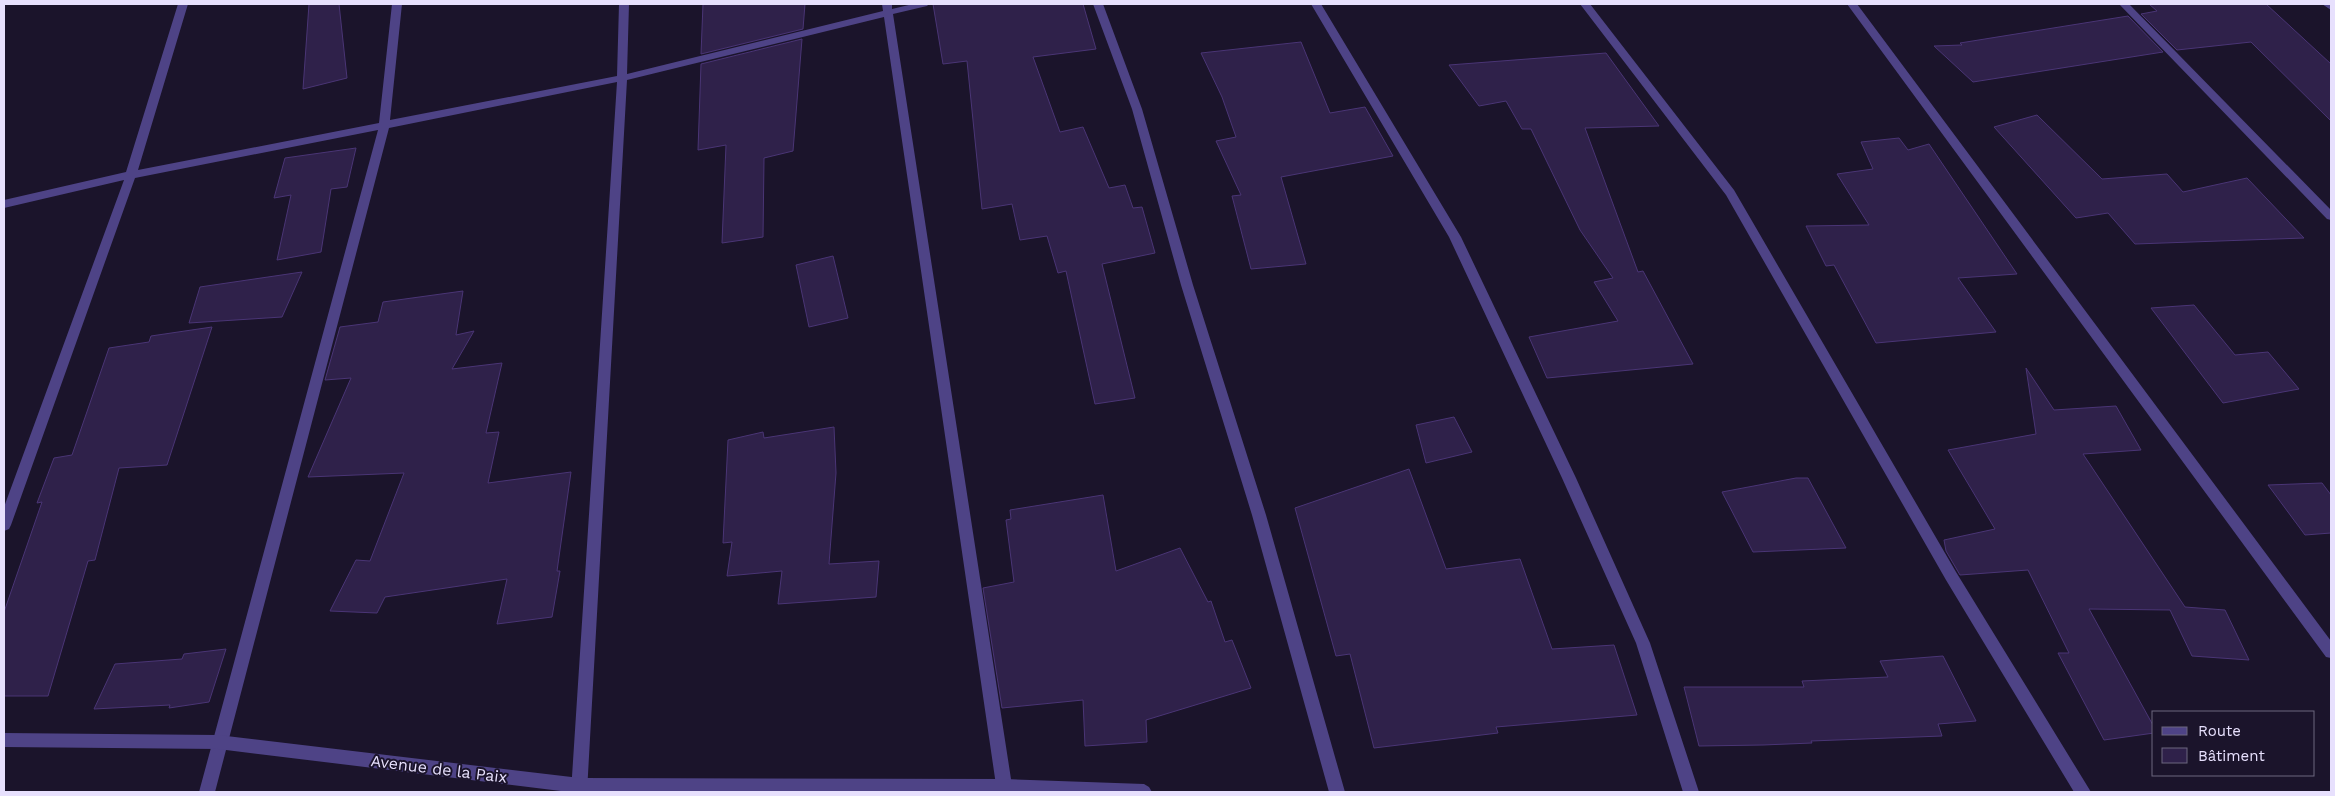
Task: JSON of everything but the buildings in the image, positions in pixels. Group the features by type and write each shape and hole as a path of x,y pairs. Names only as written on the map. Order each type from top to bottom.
{"street":[{"path":"4,524 131,175 183,4"},
{"path":"207,792 218,742 384,125 397,4"},
{"path":"579,789 622,78 624,4"},
{"path":"4,204 131,175 622,78 888,8 924,4"},
{"path":"1098,4 1137,109 1187,285 1259,515 1337,792"},
{"path":"1316,4 1460,246 1565,469 1643,643 1691,792"},
{"path":"1585,4 1730,193 1951,576 2083,792"},
{"path":"1852,4 2331,652"},
{"path":"2124,4 2331,216"},
{"path":"2327,4 2331,7"},
{"path":"888,8 1005,790"},
{"name":"Avenue de la Paix","path":"4,740 218,742 579,789 1144,792"}]}
